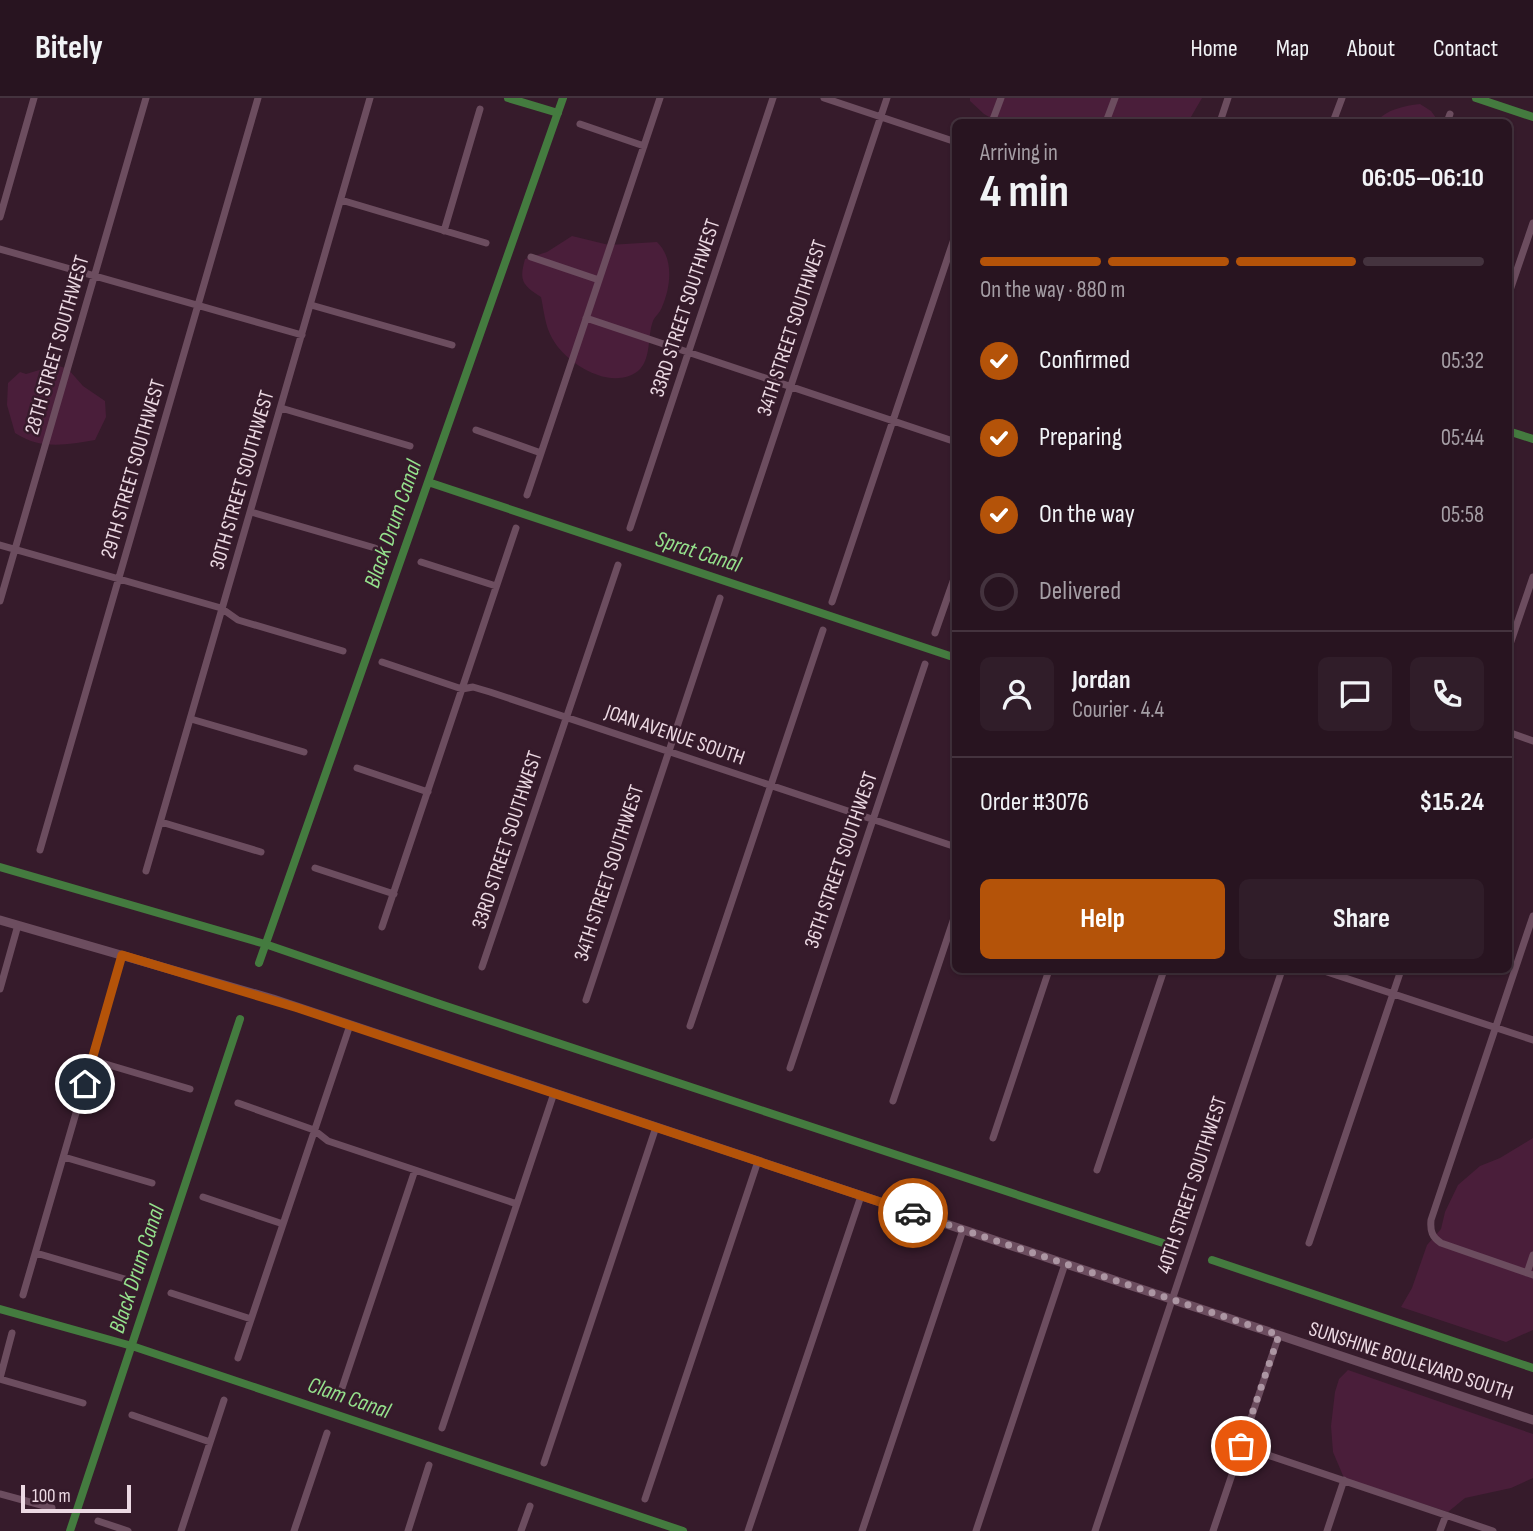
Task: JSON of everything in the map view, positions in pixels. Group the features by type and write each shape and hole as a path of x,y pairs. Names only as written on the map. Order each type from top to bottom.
{"street":[{"path":"0,216 34,98"},
{"name":"28TH STREET SOUTHWEST","path":"0,601 146,98"},
{"name":"29TH STREET SOUTHWEST","path":"40,850 258,98"},
{"name":"30TH STREET SOUTHWEST","path":"146,871 370,98"},
{"path":"527,495 660,98"},
{"name":"33RD STREET SOUTHWEST","path":"630,528 774,98"},
{"path":"824,98 952,141"},
{"name":"34TH STREET SOUTHWEST","path":"730,568 887,98"},
{"path":"993,119 1001,98"},
{"path":"1107,119 1115,98"},
{"path":"1221,119 1228,98"},
{"path":"1334,119 1342,98"},
{"path":"444,231 480,109"},
{"path":"580,124 644,146"},
{"path":"341,200 486,243"},
{"path":"1512,284 1533,223"},
{"path":"832,601 952,245"},
{"path":"0,249 302,335"},
{"path":"531,257 599,279"},
{"path":"311,305 452,345"},
{"path":"586,318 952,441"},
{"path":"281,408 410,446"},
{"path":"476,430 541,453"},
{"path":"251,512 375,548"},
{"path":"382,927 516,528"},
{"path":"0,545 221,608 238,620 343,650"},
{"path":"421,562 496,586"},
{"name":"33RD STREET SOUTHWEST","path":"482,967 618,565"},
{"path":"1512,638 1533,577"},
{"path":"935,633 952,584"},
{"name":"34TH STREET SOUTHWEST","path":"586,1000 720,598"},
{"path":"690,1026 823,630"},
{"name":"JOAN AVENUE SOUTH","path":"382,662 462,689 473,687 952,846"},
{"name":"36TH STREET SOUTHWEST","path":"790,1068 925,664"},
{"path":"191,719 304,752"},
{"path":"1512,733 1533,741"},
{"path":"356,768 428,792"},
{"path":"161,822 261,852"},
{"path":"315,868 394,894"},
{"path":"1533,916 1431,1220 1430,1231 1441,1243 1530,1274 1533,1255"},
{"name":"SUNSHINE BOULEVARD SOUTH","path":"0,920 350,1025 1533,1420"},
{"path":"893,1101 952,924"},
{"path":"0,989 18,925"},
{"path":"23,1295 122,955"},
{"path":"993,1138 1048,973"},
{"path":"1097,1170 1163,973"},
{"name":"40TH STREET SOUTHWEST","path":"1098,1530 1282,973"},
{"path":"1330,973 1533,1040"},
{"path":"1309,1243 1400,973"},
{"path":"238,1358 350,1025"},
{"path":"92,1060 190,1089"},
{"path":"442,1428 554,1093"},
{"path":"238,1103 314,1130 328,1141 517,1204"},
{"path":"544,1463 656,1127"},
{"path":"64,1157 152,1182"},
{"path":"645,1499 758,1161"},
{"path":"340,1394 415,1170"},
{"path":"748,1531 861,1196"},
{"path":"203,1197 283,1224"},
{"path":"862,1531 963,1230"},
{"path":"36,1254 128,1280"},
{"path":"976,1531 1065,1264"},
{"path":"171,1293 251,1319"},
{"path":"12,1333 0,1378 83,1403"},
{"path":"1213,1531 1279,1335"},
{"path":"181,1531 224,1400"},
{"path":"132,1415 210,1442"},
{"path":"294,1531 327,1433"},
{"path":"1241,1446 1493,1531"},
{"path":"408,1531 429,1465"},
{"path":"1327,1531 1344,1480"},
{"path":"0,1494 52,1508"},
{"path":"521,1531 530,1506"},
{"path":"1440,1531 1446,1515"},
{"path":"97,1521 128,1531"}],"shaded area":[{"path":"970,98 1202,98 1190,119 993,119 970,101"},
{"path":"1420,104 1437,119 1379,119 1402,107"},
{"path":"572,236 609,245 657,242 666,256 669,282 661,309 651,327 647,354 638,371 627,377 615,378 590,372 567,357 550,333 541,297 526,286 522,278 525,259 547,252"},
{"path":"56,365 68,369 83,386 105,401 106,417 95,440 44,444 15,433 7,405 8,383 20,372 26,374"},
{"path":"1533,1138 1533,1330 1506,1342 1401,1307 1412,1288 1427,1245 1441,1229 1445,1212 1458,1185 1480,1166 1500,1158"},
{"path":"1348,1370 1533,1434 1533,1478 1511,1488 1465,1498 1448,1512 1344,1478 1333,1452 1331,1426 1335,1392 1339,1379"}],"waterway":[{"path":"508,98 558,113"},
{"name":"Black Drum Canal","path":"259,963 563,98"},
{"path":"1476,98 1533,117"},
{"path":"1512,432 1533,439"},
{"name":"Sprat Canal","path":"428,482 952,657"},
{"path":"0,867 265,944 1166,1244"},
{"name":"Black Drum Canal","path":"70,1531 240,1019"},
{"path":"1212,1260 1533,1368"},
{"name":"Clam Canal","path":"0,1309 132,1346 683,1531"}],"way so far":[{"path":"913,1213 1279,1335 1241,1446"}],"route":[{"path":"85,1084 122,955 298,1008 913,1213"}]}
